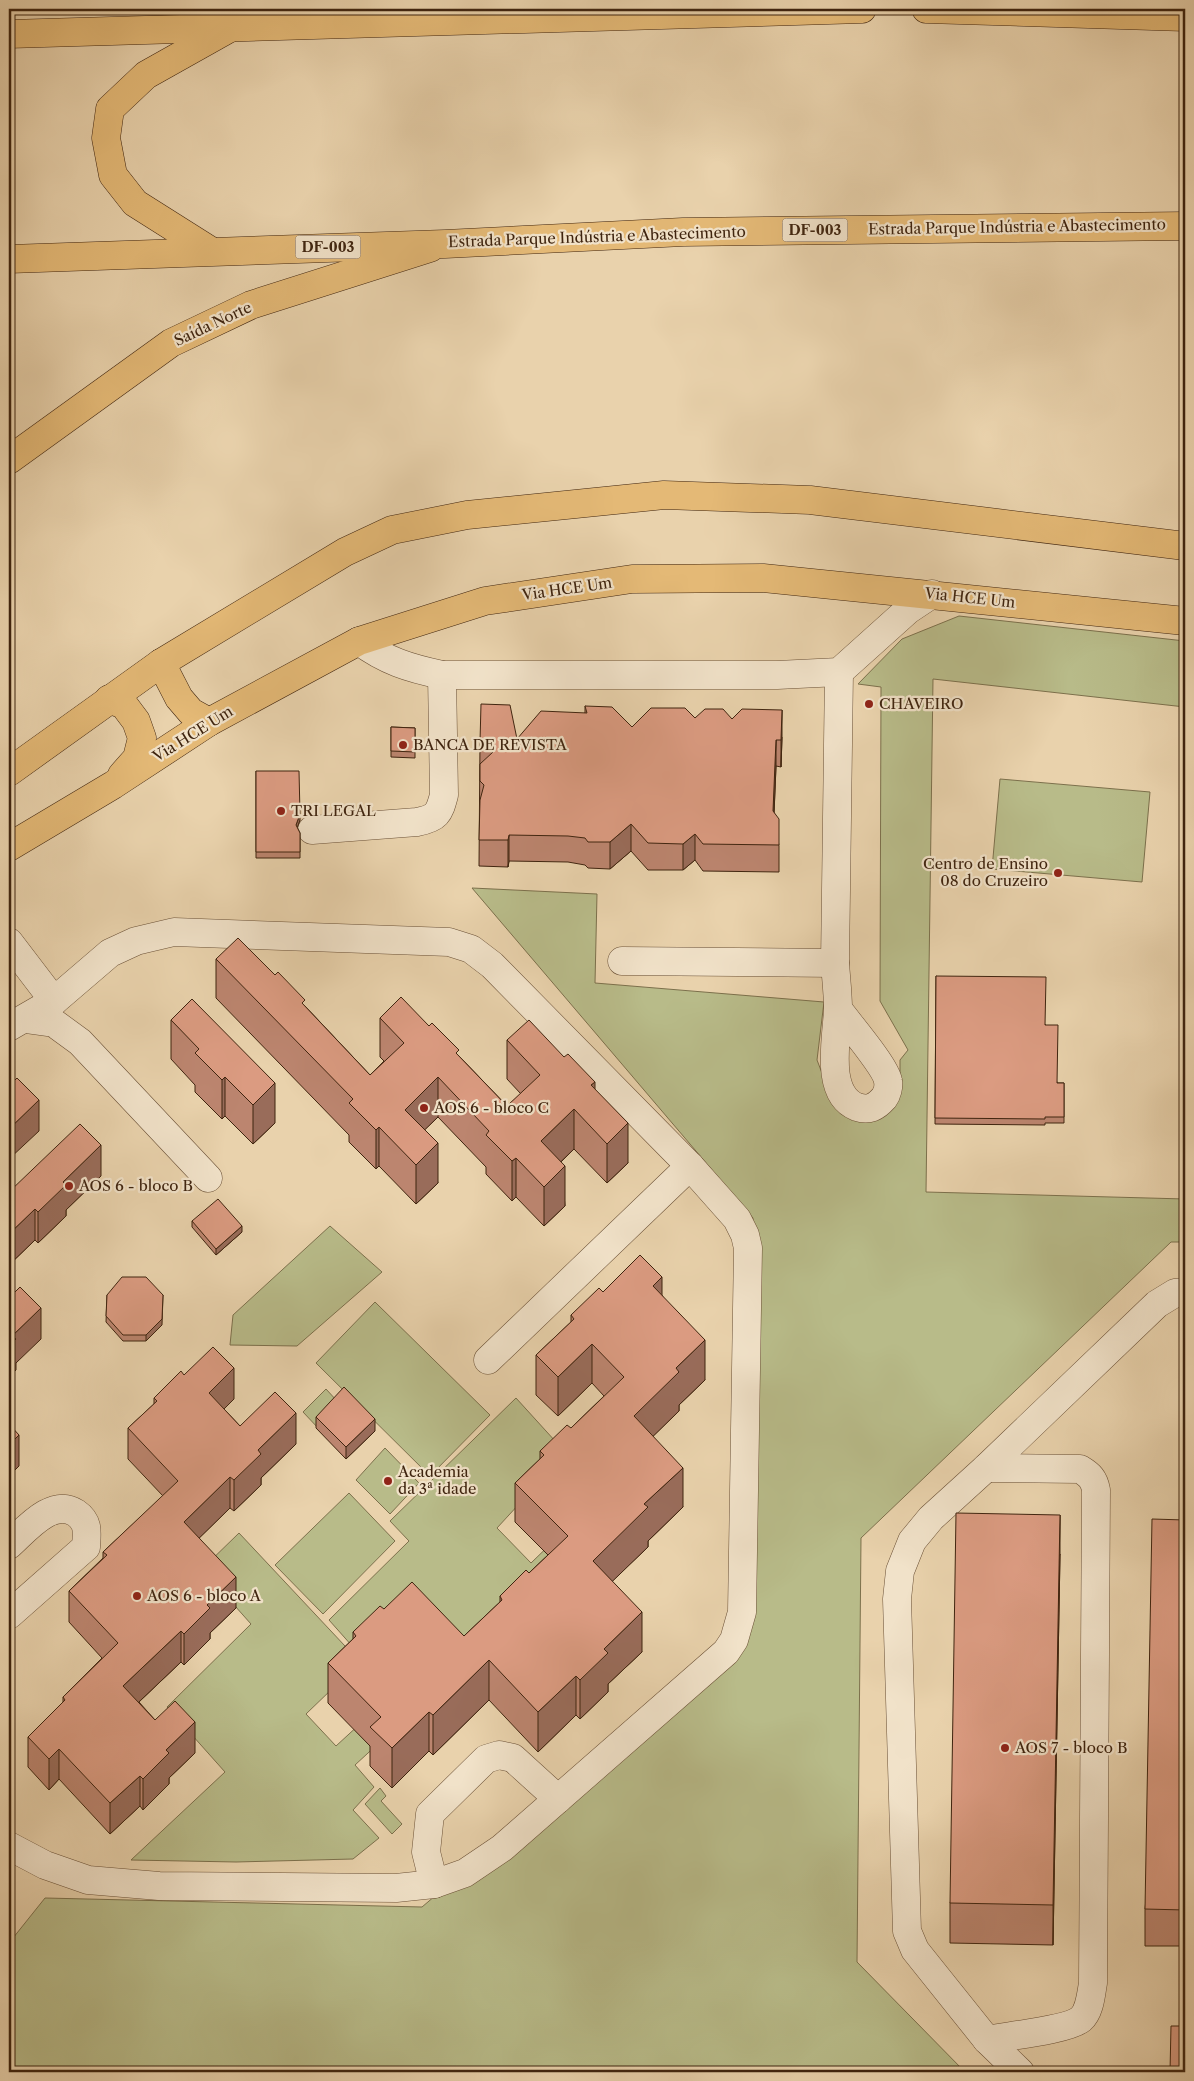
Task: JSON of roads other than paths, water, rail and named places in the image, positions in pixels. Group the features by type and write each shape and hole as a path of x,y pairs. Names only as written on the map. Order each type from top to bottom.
{"main road":[{"path":"397,9 454,22"},
{"path":"9,34 862,9"},
{"path":"926,9 1185,17"},
{"path":"210,251 135,203 113,175 106,138 110,109 146,75 231,27"},
{"name":"Estrada Parque Indústria e Abastecimento","path":"9,259 445,244 683,232 1185,226"},
{"name":"Saída Norte","path":"9,460 171,343 251,305 445,244"},
{"path":"9,772 161,663 345,552 392,530 467,515 664,495 810,500 1185,546"},
{"name":"Via HCE Um","path":"9,846 113,785 209,722 359,641 485,601 632,579 763,578 1185,621"},
{"path":"161,663 179,698 191,712 209,722"},
{"path":"109,699 124,705 136,721 142,738 137,758 113,785"}],"street":[{"path":"359,641 375,653 406,667 442,675 777,675 839,672 908,610 932,594"},
{"path":"838,1009 835,963 839,672"},
{"path":"312,830 418,822 430,820 440,811 444,796 442,675"},
{"path":"9,1846 45,1865 88,1880 159,1886 396,1888 434,1884 465,1873 502,1848 726,1652 734,1640 742,1612 748,1248 745,1235 737,1219 690,1166 492,965 472,948 449,942 174,932 136,941 110,953 54,1001 17,1023"},
{"path":"9,942 54,1001"},
{"path":"622,961 835,963"},
{"path":"17,1023 54,1023 80,1042 208,1178"},
{"path":"488,1360 690,1166"},
{"path":"1020,2072 987,2040 915,1950 907,1931 897,1599 900,1571 912,1542 931,1518 986,1468 1157,1304 1175,1293 1185,1292"},
{"path":"986,1468 1080,1469 1089,1474 1094,1480 1096,1490 1093,1973 1090,2004 1082,2019 1066,2026 987,2040"},
{"path":"9,1545 52,1509 70,1509 82,1517 88,1529 86,1547 9,1615"},
{"path":"434,1884 426,1852 430,1814 486,1758 499,1755 513,1758 558,1799"}],"place":[{"name":"CHAVEIRO","path":"869,704"},
{"name":"BANCA DE REVISTA","path":"403,745"},
{"name":"TRI LEGAL","path":"281,811"},
{"name":"Centro de Ensino 08 do Cruzeiro","path":"1058,873"},
{"name":"AOS 6 - bloco C","path":"424,1108"},
{"name":"AOS 6 - bloco B","path":"69,1186"},
{"name":"Academia da 3ª idade","path":"388,1481"},
{"name":"AOS 6 - bloco A","path":"137,1596"},
{"name":"AOS 7 - bloco B","path":"1005,1748"}]}
